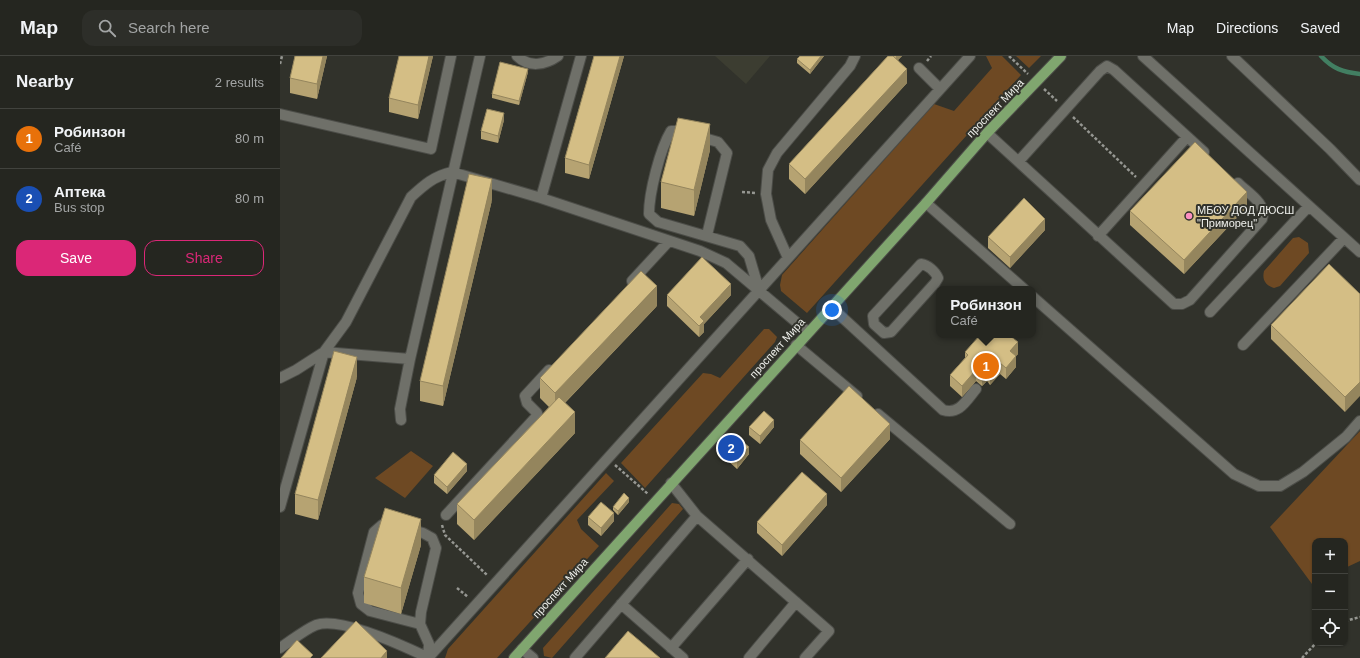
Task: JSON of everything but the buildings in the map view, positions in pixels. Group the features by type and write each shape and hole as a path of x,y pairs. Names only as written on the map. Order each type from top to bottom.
{"main road":[{"name":"проспект Мира","path":"514,658 655,500 926,203 987,133 1061,56"}],"street":[{"path":"280,114 432,149 451,56"},
{"path":"402,420 400,409 410,359 480,56"},
{"path":"517,56 522,61 531,64 542,64 558,56"},
{"path":"541,198 581,56"},
{"path":"788,258 771,220 766,194 768,170 777,153 850,66 855,56"},
{"path":"428,658 970,56"},
{"path":"1143,56 1360,252"},
{"path":"1232,56 1330,149 1360,180"},
{"path":"1018,161 1100,71 1107,66 1114,70 1210,158"},
{"path":"920,68 940,89"},
{"path":"707,235 727,152 718,142 680,131 670,131 665,141 649,202 649,214 658,222 707,235 740,246 749,256 759,290"},
{"path":"987,133 1174,304 1190,300 1262,219 1264,213 1262,206 1228,174"},
{"path":"1098,236 1187,137"},
{"path":"280,506 324,352 346,322 411,197 427,182 438,175 452,172 541,198 700,251 726,263 808,332"},
{"path":"926,203 1021,286"},
{"path":"1210,312 1309,206"},
{"path":"1243,345 1344,238"},
{"path":"626,287 670,241"},
{"path":"921,264 926,264 938,278 935,283 891,332 888,334 882,331 874,324 873,316 918,266 921,264"},
{"path":"1036,300 1234,474 1260,486 1280,486 1303,472 1346,437 1360,421"},
{"path":"831,307 943,410 950,412 958,410 976,389"},
{"path":"870,344 882,331"},
{"path":"796,345 1010,524"},
{"path":"280,378 296,370 324,352 410,359"},
{"path":"446,515 536,418 537,413 527,403 525,396 556,362"},
{"path":"671,483 697,516 829,630 805,658"},
{"path":"575,658 697,516"},
{"path":"420,624 370,611 361,604 358,593 374,532 382,525 392,525 423,533 432,538 436,548 421,612 420,624 429,644 428,658"},
{"path":"672,648 748,559"},
{"path":"749,658 796,602"},
{"path":"621,604 683,658"},
{"path":"280,648 316,625 333,623 353,627 428,658"},
{"path":"522,649 533,658"}],"path":[{"path":"280,64 282,56"},
{"path":"1009,56 1144,185"},
{"path":"608,459 655,500"},
{"path":"446,515 442,524 445,534 489,577"},
{"path":"457,588 470,599"},
{"path":"1348,620 1360,617"},
{"path":"1302,658 1313,646"}],"shaded area":[{"path":"715,56 770,56 746,84"},
{"path":"986,56 1002,56 1021,75 807,313 781,291 780,285 782,275 934,104 954,111 992,68"},
{"path":"1016,56 1041,56 1029,68"},
{"path":"1299,237 1308,243 1309,253 1280,286 1274,288 1268,285 1263,277 1264,271 1293,238"},
{"path":"764,329 769,329 777,337 775,342 645,488 621,463 703,373 711,374 720,378"},
{"path":"1360,431 1360,561 1348,567 1348,538 1312,538 1312,584 1270,527"},
{"path":"411,451 433,466 405,498 375,478"},
{"path":"606,473 614,481 577,520 581,529 599,546 497,658 445,658 448,649"},
{"path":"672,503 679,504 683,509 552,658 544,656 543,648"}],"waterway":[{"path":"1321,56 1334,67 1360,74"}],"place":[{"name":"МБОУ ДОД ДЮСШ \"Приморец\"","path":"1189,216"},
{"name":"Робинзон","path":"986,366"},
{"name":"Аптека","path":"731,448"}]}
